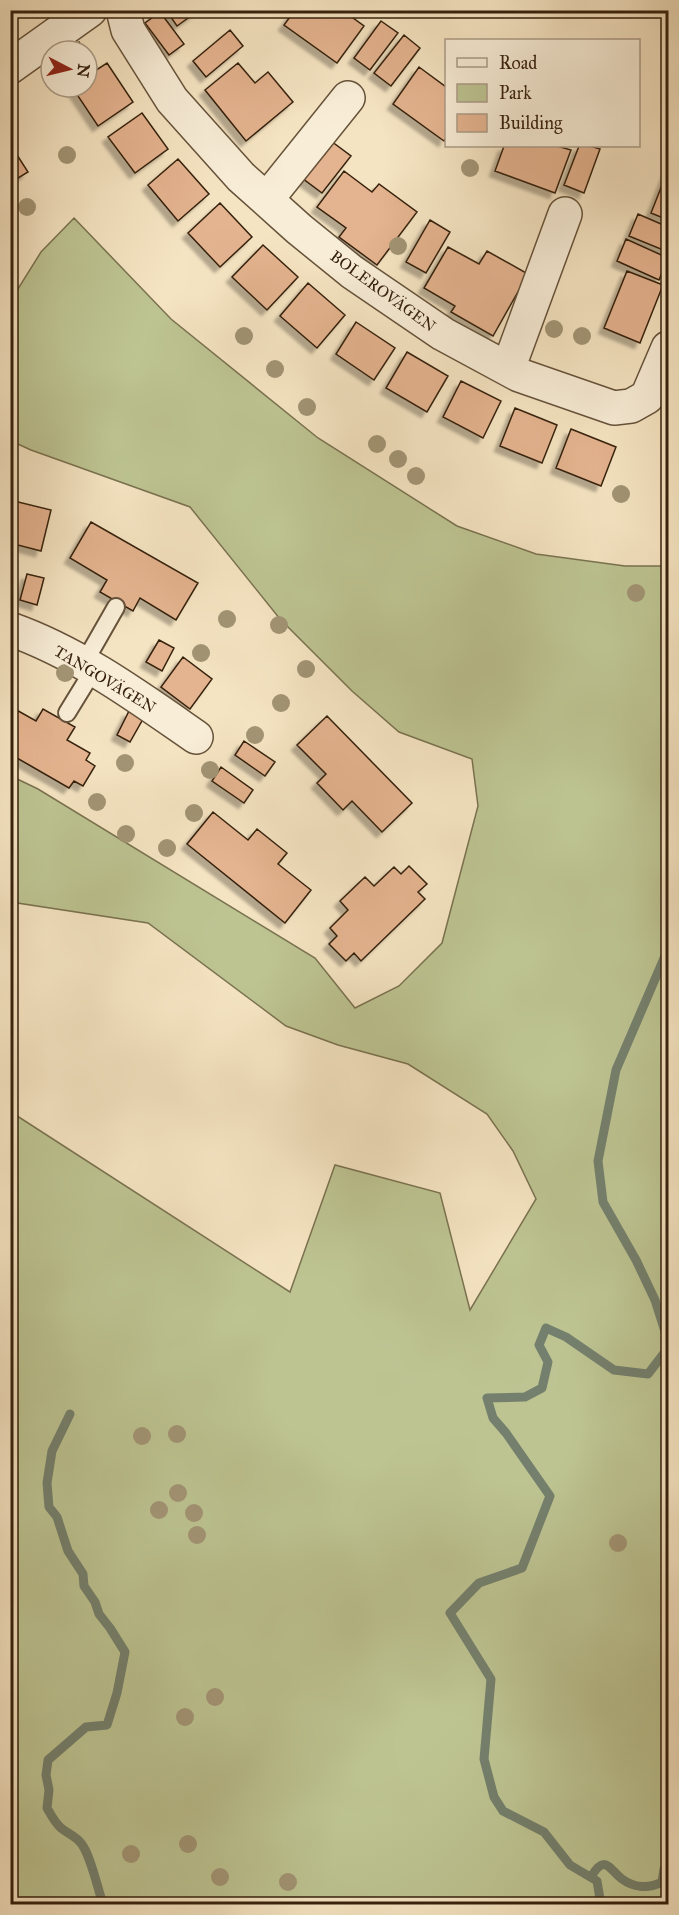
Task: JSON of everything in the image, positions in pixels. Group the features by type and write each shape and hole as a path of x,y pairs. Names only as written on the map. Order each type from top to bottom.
{"street":[{"path":"10,67 90,10"},
{"name":"BOLEROVÄGEN","path":"123,10 128,30 172,100 241,177 352,272 443,334 519,375 614,408 631,406 647,397 669,348"},
{"path":"267,199 348,98"},
{"path":"508,369 565,214"},
{"name":"TANGOVÄGEN","path":"10,629 28,635 89,666 196,736"}],"lane":[{"path":"67,713 116,607"}],"green space":[{"path":"74,218 171,319 318,438 457,526 536,554 625,566 668,566 668,1904 11,1904 11,1112 290,1292 335,1165 440,1193 470,1310 536,1199 513,1151 487,1114 408,1064 338,1045 286,1026 148,923 11,902 11,776 38,789 315,958 355,1008 399,986 442,943 478,806 472,759 399,732 352,691 280,619 190,507 11,441 11,300 41,252"}],"building":[{"path":"166,10 199,10 177,26"},
{"path":"295,10 342,10 364,26 337,63 284,25"},
{"path":"160,12 184,44 169,55 145,23"},
{"path":"381,21 398,33 370,70 354,58"},
{"path":"230,30 243,46 206,77 193,61"},
{"path":"404,35 420,48 391,86 374,73"},
{"path":"107,63 133,102 98,126 80,99 99,99 99,68"},
{"path":"238,63 255,83 268,72 293,102 246,141 205,90"},
{"path":"419,67 445,86 444,141 393,104"},
{"path":"142,113 168,149 135,173 108,137"},
{"path":"331,141 351,156 322,193 302,178"},
{"path":"10,144 28,172 10,183"},
{"path":"504,147 560,147 571,150 555,193 495,171"},
{"path":"579,147 600,149 584,193 564,185"},
{"path":"178,159 209,194 178,221 148,185"},
{"path":"668,170 668,220 651,213"},
{"path":"344,171 372,192 379,184 417,212 377,265 339,237 346,228 317,207"},
{"path":"220,203 252,237 220,267 188,233"},
{"path":"638,214 668,227 668,252 629,236"},
{"path":"430,220 450,232 426,273 406,262"},
{"path":"626,239 668,258 659,280 617,261"},
{"path":"263,245 298,277 267,310 232,277"},
{"path":"448,247 479,264 487,251 528,274 493,336 451,312 455,306 424,288"},
{"path":"627,271 663,285 640,343 604,328"},
{"path":"308,283 345,315 317,348 280,316"},
{"path":"356,322 395,348 374,380 336,354"},
{"path":"407,352 448,376 427,412 386,388"},
{"path":"461,381 501,401 483,438 443,417"},
{"path":"515,408 557,425 542,463 500,446"},
{"path":"571,429 616,447 601,486 556,468"},
{"path":"10,500 51,510 41,551 10,543"},
{"path":"91,522 198,583 176,620 140,598 133,611 100,592 107,580 70,558"},
{"path":"27,574 44,578 37,605 20,600"},
{"path":"159,640 174,648 162,671 146,662"},
{"path":"183,657 212,679 190,709 161,687"},
{"path":"13,708 36,721 43,709 75,727 67,740 90,753 86,760 95,766 83,786 74,781 69,788 10,754 10,711"},
{"path":"129,711 143,719 130,742 117,735"},
{"path":"327,716 412,803 382,832 352,801 343,810 317,783 326,774 297,745"},
{"path":"244,741 275,762 265,776 235,755"},
{"path":"221,767 253,790 244,803 212,781"},
{"path":"213,812 248,840 257,829 287,853 278,864 311,890 285,923 187,844"},
{"path":"409,866 427,884 418,892 425,899 361,961 354,953 346,961 329,944 337,936 330,928 348,910 340,901 365,877 374,886 394,867 401,874"}],"waterway":[{"path":"668,949 616,1070 598,1161 603,1202 636,1260 655,1300 668,1341"},
{"path":"599,1904 597,1881 570,1865 544,1832 503,1811 494,1797 484,1759 491,1679 450,1613 479,1583 522,1568 550,1496 493,1418 487,1398 525,1397 542,1388 548,1362 539,1345 546,1328 566,1337 614,1370 648,1374 668,1348"},
{"path":"70,1414 52,1451 47,1483 49,1507 57,1517 68,1551 83,1574 84,1586 95,1602 99,1614 125,1652 117,1693 107,1725 86,1727 48,1760 47,1808 59,1826 84,1847 103,1904"},
{"path":"591,1877 604,1864 627,1882 637,1886 647,1886 662,1882 664,1869 668,1868"}]}
